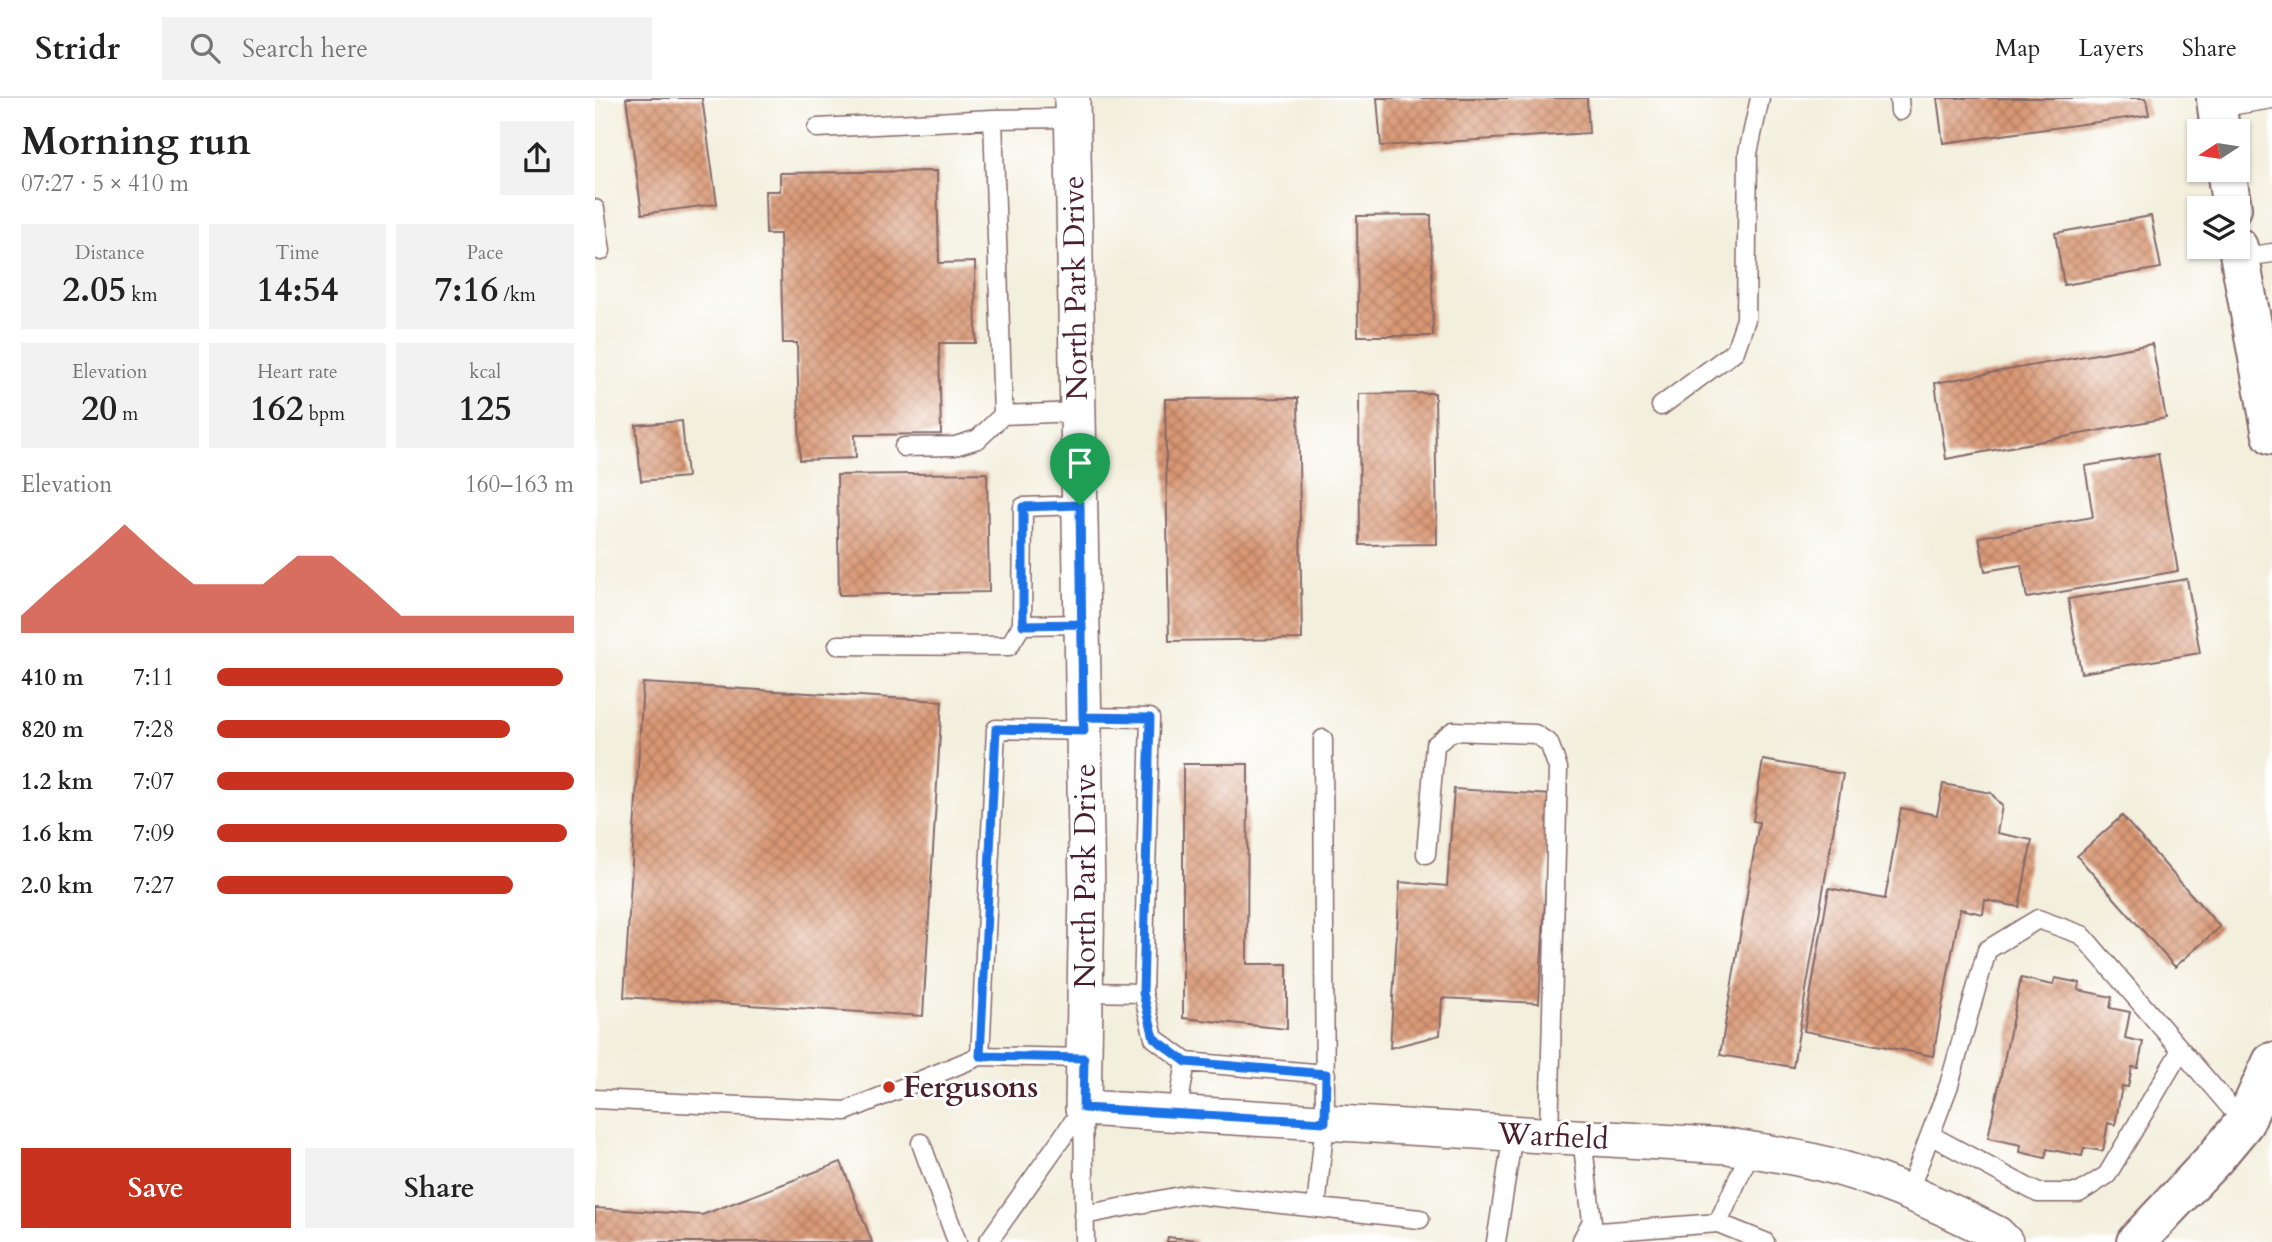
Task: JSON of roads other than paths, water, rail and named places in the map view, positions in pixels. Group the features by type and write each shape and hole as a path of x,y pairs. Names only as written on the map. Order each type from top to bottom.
{"street":[{"name":"North Park Drive","path":"1072,108 1084,724 1083,1108"},
{"path":"2250,253 2272,435"},
{"path":"2136,1242 2244,1123 2272,1062"},
{"name":"Warfield","path":"1083,1108 1751,1150 1798,1158 1868,1177 1997,1234 2005,1242"}],"lane":[{"path":"1661,406 1735,351 1747,319 1748,153 1759,98"},
{"path":"2218,112 2272,99"},
{"path":"817,128 993,119 1072,108"},
{"path":"993,119 1003,415"},
{"path":"595,209 601,251"},
{"path":"904,447 955,446 978,439 1003,415 1078,412"},
{"path":"838,645 1009,646 1023,625 1023,507 1080,505"},
{"path":"1023,625 1082,624"},
{"path":"980,1056 996,729 1150,718 1143,993 1154,1038 1186,1062 1326,1074"},
{"path":"1426,854 1435,745 1453,731 1535,734 1549,743 1557,768 1565,1137 1592,1221 1584,1238"},
{"path":"1317,1208 1325,1122 1326,1074 1323,739"},
{"path":"1908,1193 1949,1085 1987,950 2038,919 2082,935 2244,1123"},
{"path":"1085,992 1143,993"},
{"path":"1930,1135 2038,1194 2078,1193 2107,1175 2181,1050"},
{"path":"595,1099 846,1111 980,1056 1084,1058"},
{"path":"1177,1114 1186,1062"},
{"path":"1083,1108 1085,1242"},
{"path":"988,1242 1083,1108"},
{"path":"1496,1242 1513,1134"},
{"path":"921,1143 957,1242"},
{"path":"1718,1223 1751,1150"},
{"path":"1084,1215 1190,1194 1420,1219"},
{"path":"1584,1238 1718,1223 1765,1242"}],"place":[{"name":"Fergusons","path":"889,1087"}]}
